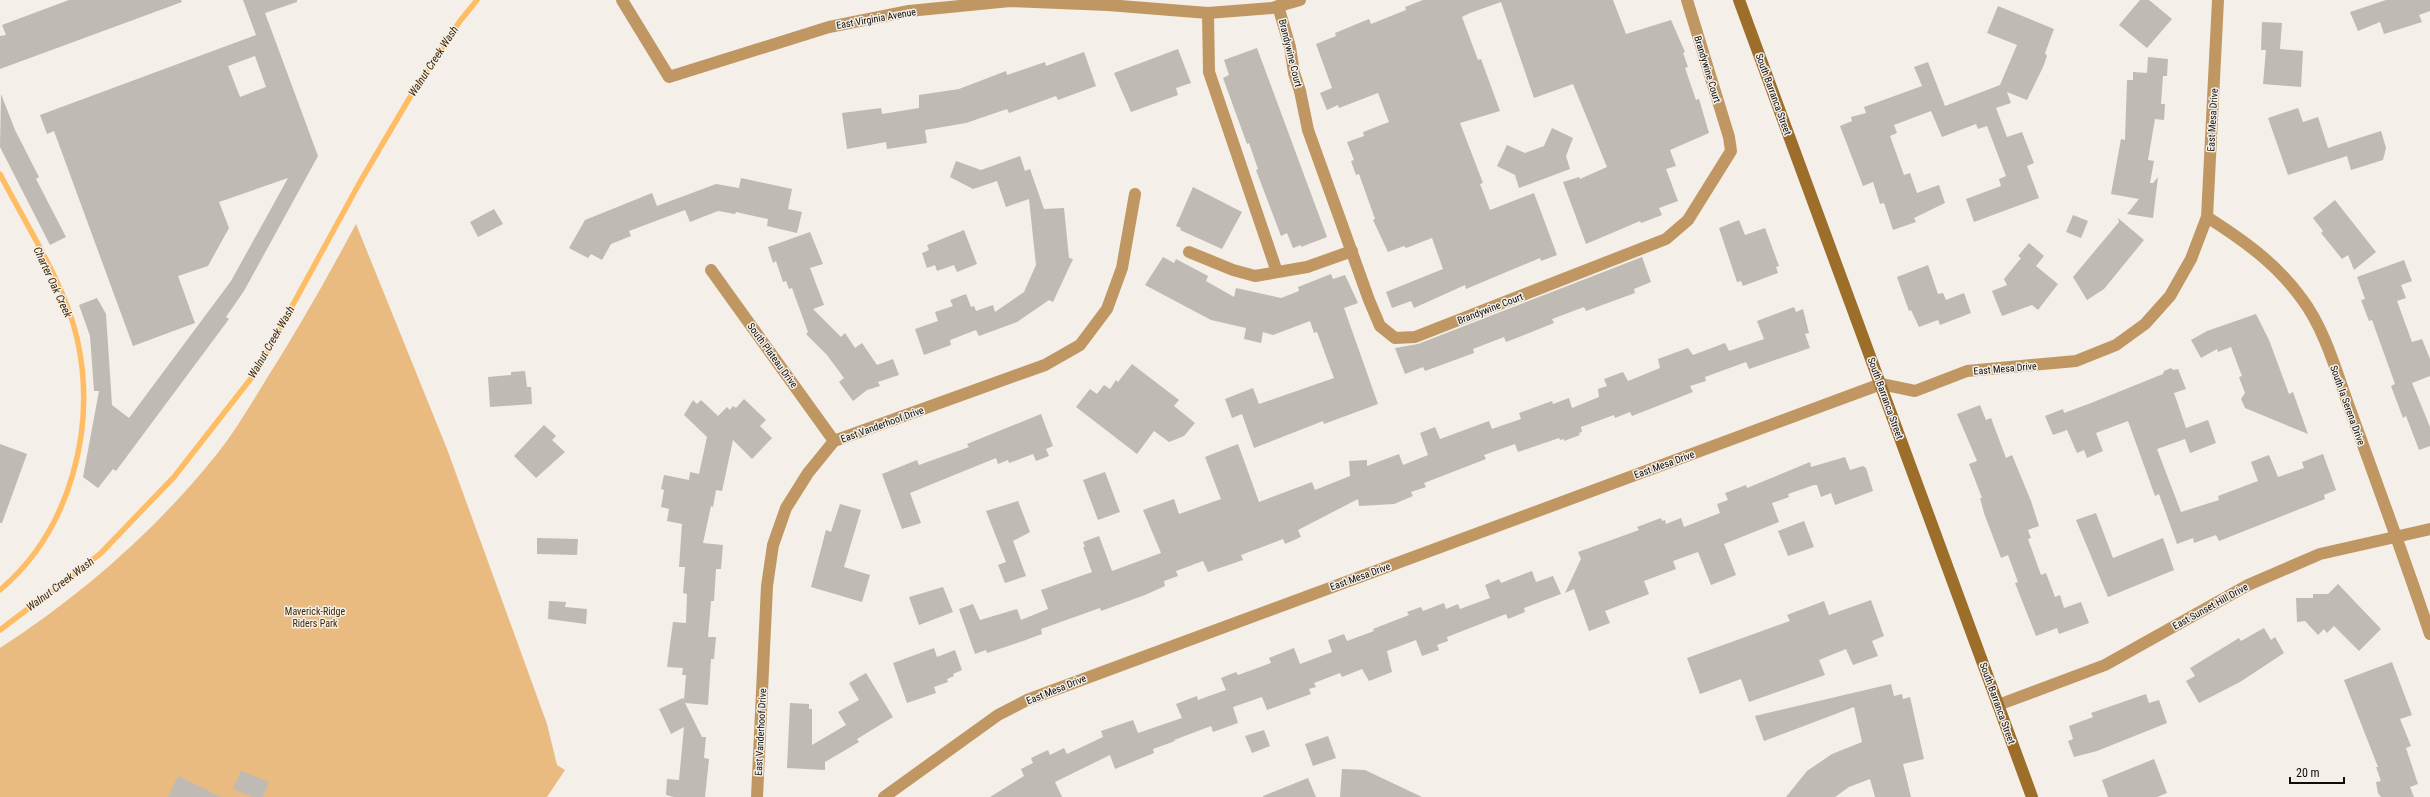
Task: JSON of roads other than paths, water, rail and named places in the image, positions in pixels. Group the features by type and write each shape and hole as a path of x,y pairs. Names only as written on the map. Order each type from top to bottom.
{"main road":[{"name":"South Barranca Street","path":"1739,0 2032,797"}],"street":[{"name":"East Virginia Avenue","path":"622,0 670,77 830,27 909,11 1010,1 1108,5 1208,13 1278,6 1300,0"},
{"name":"Brandywine Court","path":"1278,6 1290,47 1294,73 1300,91 1308,130 1380,326 1395,338 1415,338 1666,239 1688,220 1731,152 1729,137 1687,0"},
{"name":"East Mesa Drive","path":"884,797 998,715 1027,700 1880,384 1915,391 1967,370 2076,361 2116,345 2145,324 2170,296 2191,259 2207,217 2218,0"},
{"path":"1208,13 1209,72 1277,272"},
{"name":"East Vanderhoof Drive","path":"757,797 767,586 773,544 786,508 808,473 834,441 1045,365 1080,345 1107,309 1122,268 1135,194"},
{"name":"South la Serena Drive","path":"2207,217 2246,242 2277,268 2303,300 2322,334 2397,536 2430,634"},
{"path":"1189,252 1234,270 1255,276 1307,267 1352,250"},
{"name":"South Plateau Drive","path":"711,270 834,441"},
{"name":"East Sunset Hill Drive","path":"1998,705 2105,665 2248,585 2320,554 2430,529"}],"waterway":[{"name":"Walnut Creek Wash","path":"0,630 100,554 174,477 256,372 360,182 416,87 460,21 477,0"},
{"name":"Charter Oak Creek","path":"0,174 54,275 71,317 77,338 82,372 83,406 80,441 73,475 61,507 45,538 25,566 0,590"}],"park label":[{"name":"Maverick-Ridge Riders Park","path":"315,616"}]}
